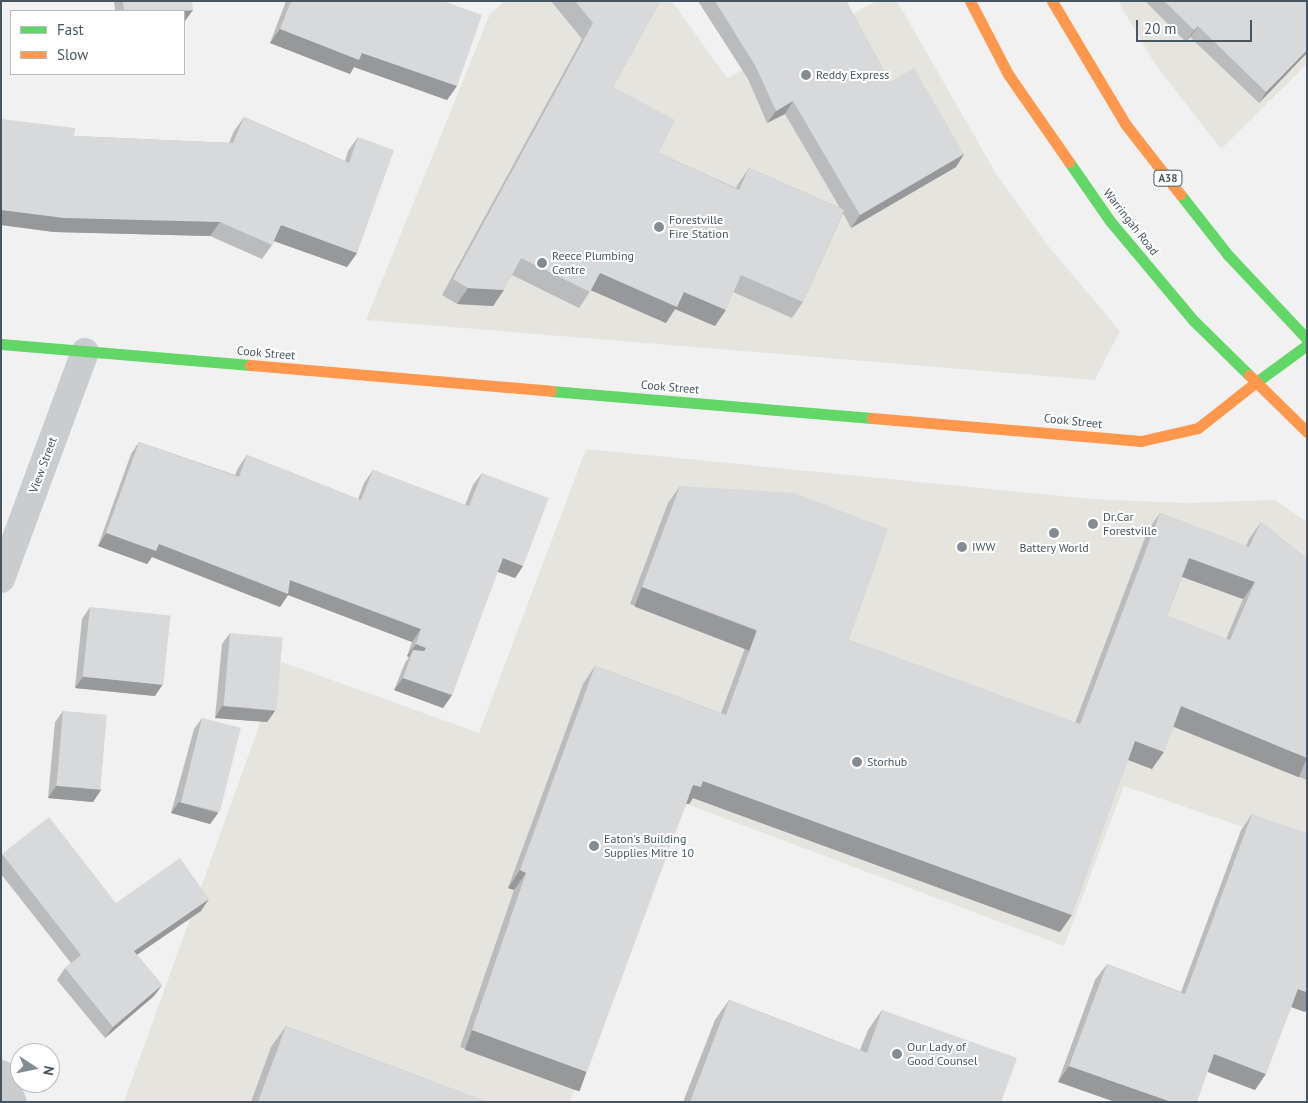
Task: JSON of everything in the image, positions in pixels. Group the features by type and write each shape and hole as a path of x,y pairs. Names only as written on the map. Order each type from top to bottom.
{"main road":[{"name":"Warringah Road","path":"970,1 1008,74 1110,221 1255,383 1307,432"},
{"name":"A38","path":"1052,1 1126,125 1228,255 1307,339"},
{"name":"Cook Street","path":"1,344 1141,441 1198,428 1307,345"}],"street":[{"name":"View Street","path":"1,579 85,352"},
{"path":"1,1074 13,1102"}],"shaded area":[{"path":"504,1 672,1 727,78 877,1 897,1 997,175 1049,247 1120,331 1095,380 366,320 490,14"},
{"path":"1118,1 1307,1 1307,64 1221,149 1155,64"},
{"path":"586,449 1092,499 1186,503 1275,500 1307,522 1307,849 1124,786 1064,946 681,802 570,1102 124,1102 282,662 479,733"}],"building":[{"path":"123,1 192,1 193,10 185,11 124,10"},
{"path":"291,1 443,1 482,15 457,86 362,53 359,60 280,29"},
{"path":"575,1 660,1 613,87 675,120 659,153 739,190 749,168 844,210 803,302 741,275 726,310 684,292 677,307 600,273 590,292 521,258 504,290 468,288 453,279 593,23"},
{"path":"715,1 846,1 890,82 914,68 964,154 860,215 793,101 776,111 756,67"},
{"path":"1164,1 1307,1 1307,50 1266,92 1198,26 1194,30"},
{"path":"244,117 349,163 358,137 394,150 357,253 281,225 272,245 220,222 64,218 1,210 1,119 75,128 74,136 233,143"},
{"path":"139,442 239,477 247,455 361,500 373,470 469,506 482,473 549,498 523,566 503,558 452,695 403,678 413,650 425,651 426,648 416,644 421,629 290,580 288,594 159,544 156,551 106,533"},
{"path":"680,486 795,493 888,529 849,640 1080,724 1160,513 1249,547 1261,522 1307,559 1307,758 1181,706 1164,752 1135,741 1072,915 703,781 701,787 693,785 587,1072 472,1030 526,873 520,870 595,666 726,715 757,630 642,587","holes":["1189,558 1255,582 1230,640 1167,616"]},
{"path":"90,607 171,615 163,685 83,677"},
{"path":"230,633 283,638 276,710 224,706"},
{"path":"63,711 107,715 100,790 56,786"},
{"path":"202,718 241,728 220,812 181,802"},
{"path":"1252,814 1307,833 1307,992 1298,989 1266,1074 1214,1054 1197,1102 1172,1102 1069,1066 1107,964 1185,994"},
{"path":"49,817 116,903 180,858 209,899 134,951 162,985 113,1027 65,968 81,955 2,854"},
{"path":"729,1000 867,1053 882,1010 1017,1058 1001,1102 690,1102"},
{"path":"286,1026 487,1102 258,1102"}],"traffic: fast":[{"path":"1069,162 1110,221 1194,321 1249,375"},
{"path":"1180,194 1228,255 1307,339"},
{"path":"1,344 250,365"},
{"path":"1255,383 1307,345"},
{"path":"551,391 872,418"}],"traffic: slow":[{"path":"970,1 1008,74 1069,162"},
{"path":"1052,1 1126,125 1180,194"},
{"path":"250,365 551,391"},
{"path":"1249,375 1307,432"},
{"path":"872,418 1141,441 1198,428 1255,383"}],"place":[{"name":"Reddy Express","path":"806,75"},
{"name":"Forestville Fire Station","path":"659,227"},
{"name":"Reece Plumbing Centre","path":"542,263"},
{"name":"Dr.Car Forestville","path":"1093,524"},
{"name":"Battery World","path":"1054,533"},
{"name":"IWW","path":"962,547"},
{"name":"Storhub","path":"857,762"},
{"name":"Eaton's Building Supplies Mitre 10","path":"594,846"},
{"name":"Our Lady of Good Counsel","path":"897,1054"}]}
